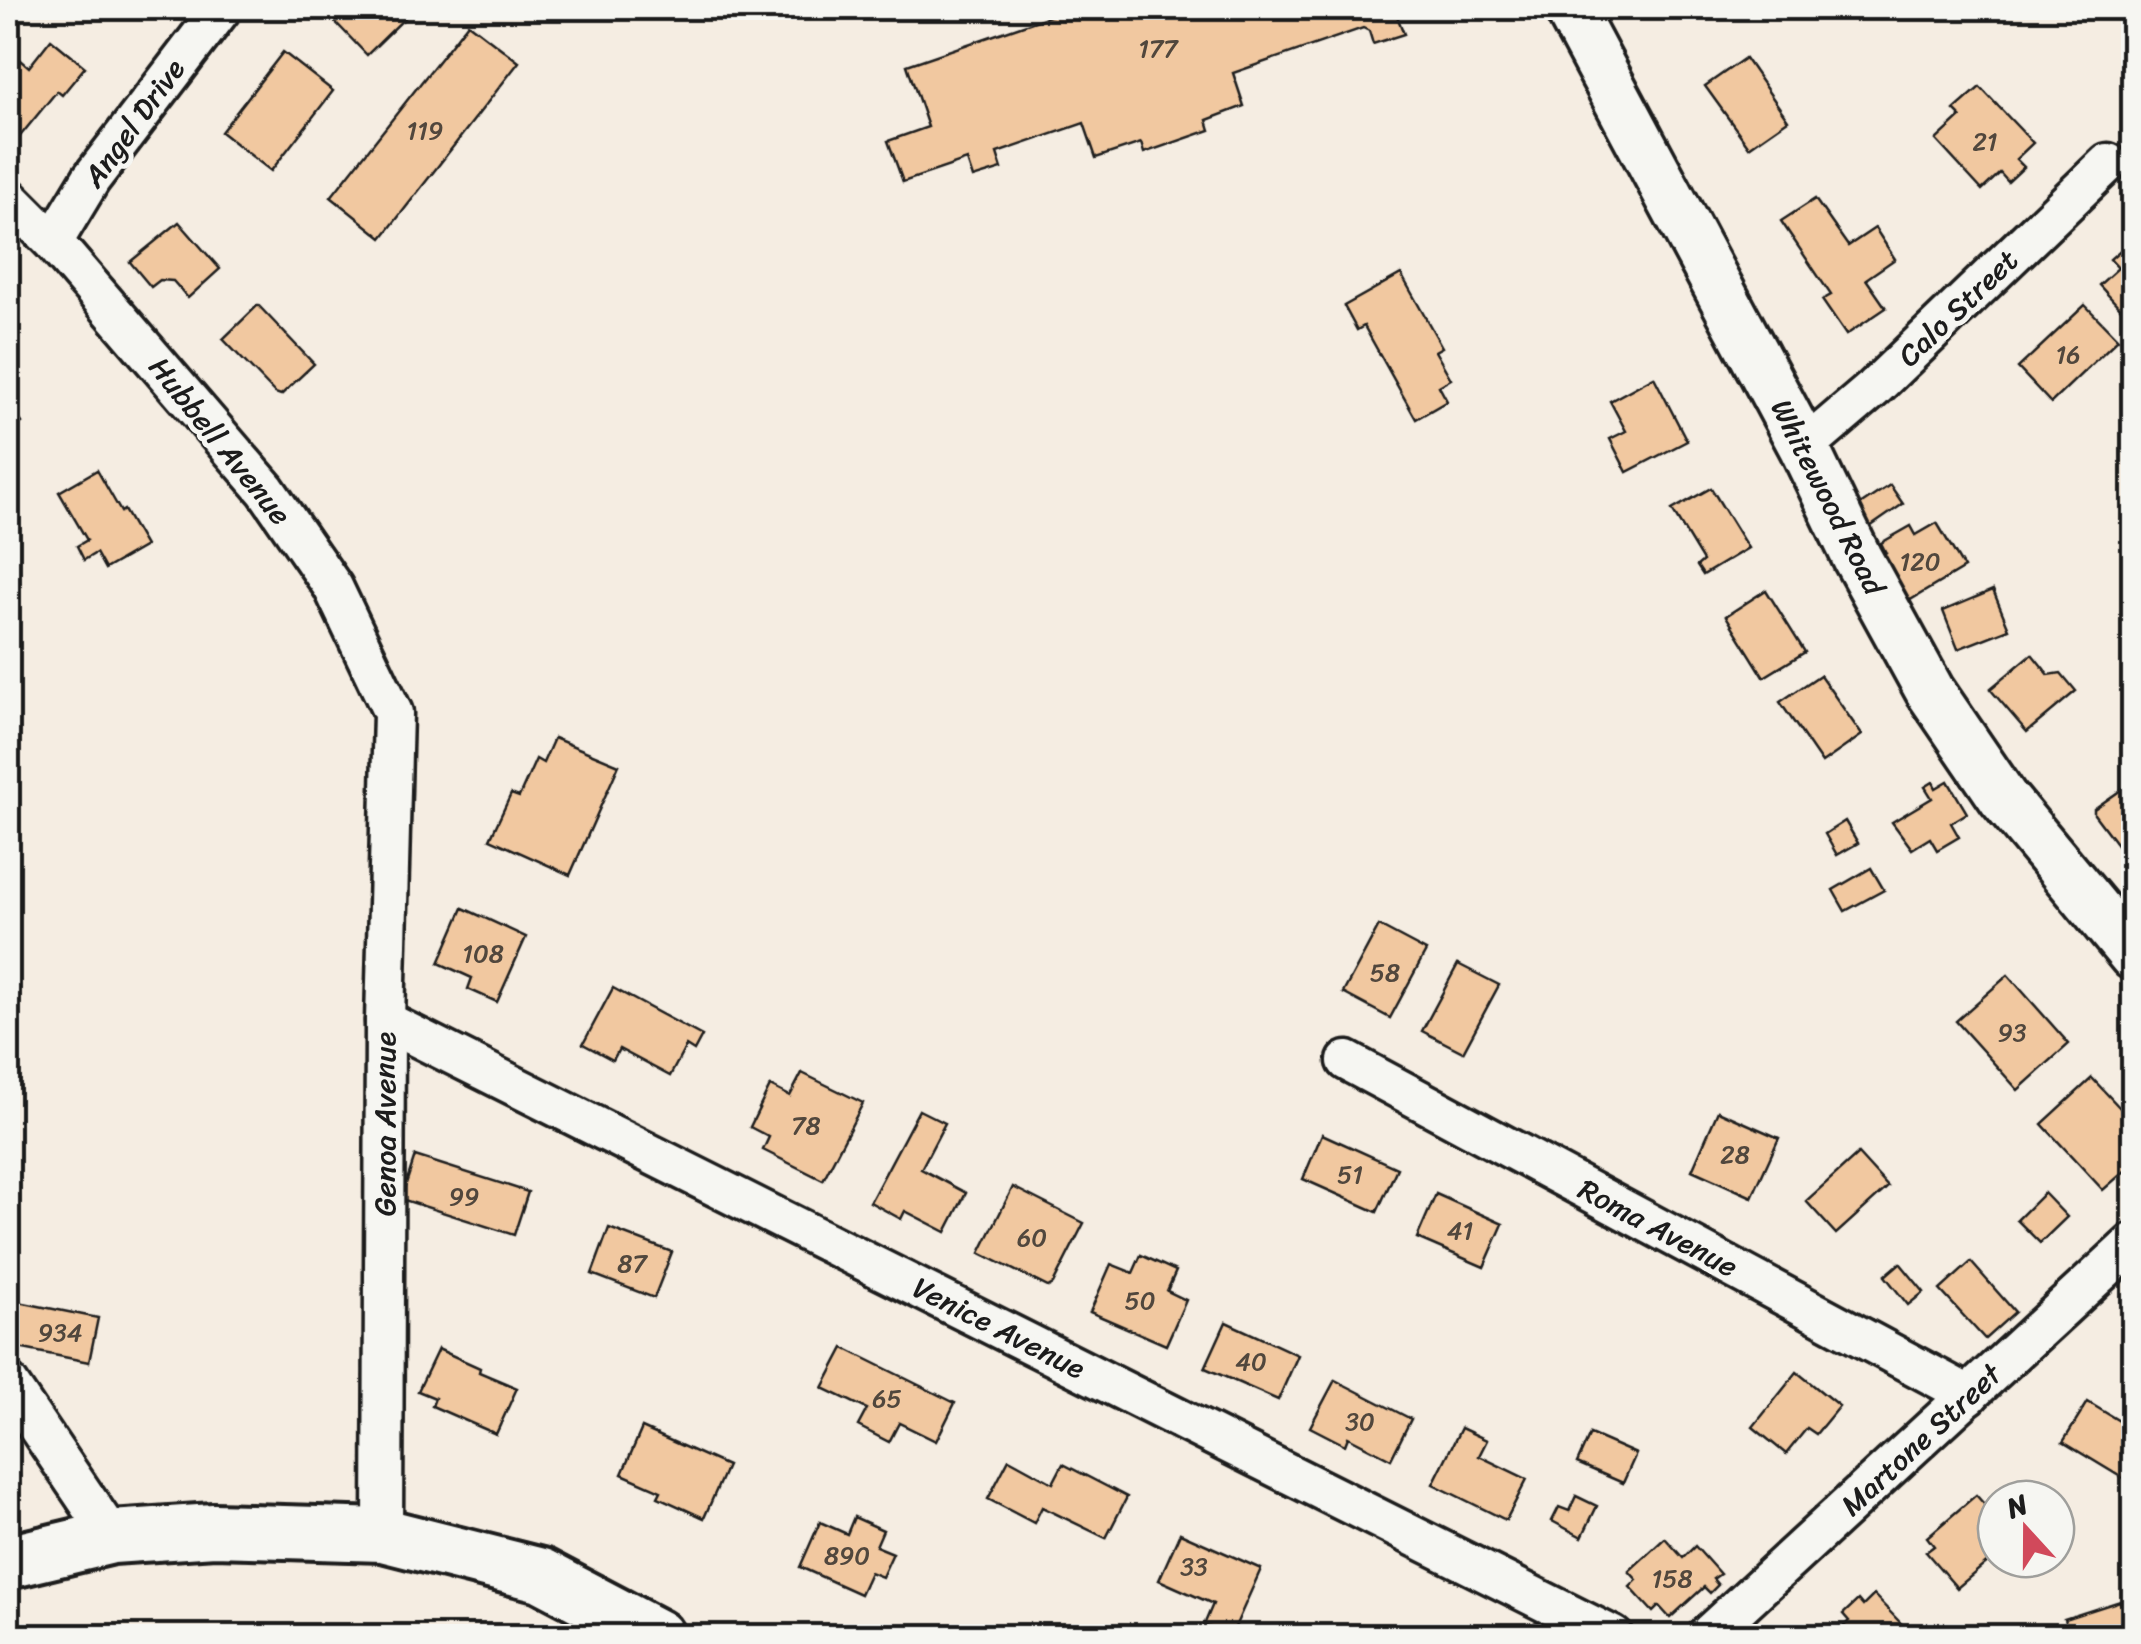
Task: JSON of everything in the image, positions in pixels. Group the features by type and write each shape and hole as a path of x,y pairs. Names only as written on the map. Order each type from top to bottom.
{"main road":[{"path":"8,1562 112,1537 214,1530 383,1535 541,1575 657,1636"}],"street":[{"name":"Angel Drive","path":"52,242 91,180 222,8"},
{"name":"Whitewood Road","path":"1569,8 1804,448 1856,558 1930,691 2002,798 2134,956"},
{"name":"Calo Street","path":"1804,448 1873,389 2108,163"},
{"name":"Hubbell Avenue","path":"8,197 52,242 266,490 333,588 393,713"},
{"name":"Genoa Avenue","path":"383,1535 385,1022 393,713"},
{"name":"Venice Avenue","path":"385,1022 1612,1636"},
{"name":"Roma Avenue","path":"1347,1061 1969,1395"},
{"name":"Martone Street","path":"1707,1636 2134,1242"},
{"path":"8,1383 112,1537"}],"building":[{"path":"322,8 415,8 367,55"},
{"path":"1073,8 1420,8 1397,16 1404,34 1373,44 1369,31 1363,28 1233,73 1244,106 1207,120 1210,130 1144,153 1141,143 1096,158 1084,123 997,153 1002,169 973,178 967,160 903,182 888,141 928,127 907,65"},
{"path":"468,23 519,62 382,238 331,197"},
{"path":"51,39 85,67 62,95 57,91 12,146 8,143 8,76 21,60 29,67"},
{"path":"283,52 333,91 271,171 221,132"},
{"path":"1745,58 1788,120 1749,147 1705,86"},
{"path":"1980,87 2033,143 2016,159 2024,167 2008,182 2000,173 1982,190 1936,140 1961,117 1954,110"},
{"path":"1815,199 1848,246 1875,228 1895,259 1866,279 1886,308 1846,335 1822,300 1831,295 1781,221"},
{"path":"179,222 220,269 188,298 173,281 160,280 151,287 130,262"},
{"path":"2134,238 2132,321 2099,285 2118,268 2110,259"},
{"path":"1401,274 1442,347 1435,351 1451,379 1439,386 1447,401 1416,419 1364,326 1357,330 1344,306"},
{"path":"258,305 314,364 281,395 223,339"},
{"path":"2085,305 2118,339 2051,403 2018,368"},
{"path":"1654,377 1687,441 1627,472 1610,439 1626,431 1610,401"},
{"path":"8,402 22,423 8,432"},
{"path":"97,470 145,546 105,569 96,553 84,560 77,546 87,540 59,492"},
{"path":"1890,485 1903,504 1867,529 1854,509"},
{"path":"1711,488 1748,548 1703,575 1697,566 1703,561 1672,510"},
{"path":"1937,523 1964,568 1907,602 1880,556 1886,553 1881,543 1911,526 1916,535"},
{"path":"1766,590 1805,652 1764,677 1726,616"},
{"path":"1993,590 2009,629 1958,649 1943,611"},
{"path":"2032,654 2049,675 2061,673 2076,691 2027,732 1990,689"},
{"path":"1820,675 1862,735 1822,763 1780,702"},
{"path":"554,738 619,765 570,875 490,839 511,794 519,797 536,759 543,763"},
{"path":"1948,781 1967,813 1951,823 1959,837 1937,850 1930,838 1912,849 1892,822 1932,798 1925,787 1933,782 1936,788"},
{"path":"2134,781 2134,867 2094,809"},
{"path":"1845,821 1858,843 1837,855 1825,834"},
{"path":"1871,868 1884,890 1845,911 1833,890"},
{"path":"463,908 526,937 497,1002 468,989 472,978 439,963"},
{"path":"1379,926 1426,951 1390,1018 1343,993"},
{"path":"1458,964 1499,985 1463,1052 1422,1031"},
{"path":"2008,975 2069,1044 2018,1090 1956,1021"},
{"path":"613,988 702,1036 694,1051 686,1046 670,1076 619,1049 613,1060 583,1044"},
{"path":"802,1073 863,1103 823,1180 763,1150 769,1137 750,1127 770,1086 790,1096"},
{"path":"2092,1078 2134,1123 2134,1163 2103,1190 2042,1124"},
{"path":"919,1110 945,1123 921,1169 966,1193 946,1232 905,1211 901,1219 870,1202"},
{"path":"1718,1111 1779,1138 1752,1197 1692,1170"},
{"path":"1322,1134 1397,1168 1377,1212 1303,1179"},
{"path":"1858,1154 1888,1187 1836,1234 1806,1201"},
{"path":"415,1156 528,1192 514,1235 401,1199"},
{"path":"1013,1187 1084,1223 1048,1287 980,1253"},
{"path":"2044,1193 2067,1217 2040,1243 2017,1220"},
{"path":"1436,1194 1503,1224 1484,1267 1417,1238"},
{"path":"609,1228 672,1252 654,1298 592,1274"},
{"path":"1141,1255 1176,1271 1167,1291 1186,1300 1166,1345 1090,1312 1111,1264 1133,1273"},
{"path":"1971,1262 2015,1312 1985,1339 1940,1290"},
{"path":"1900,1263 1924,1292 1908,1305 1885,1276"},
{"path":"9,1300 98,1318 89,1362 8,1346"},
{"path":"1226,1322 1298,1355 1278,1400 1205,1368"},
{"path":"844,1348 955,1403 936,1441 899,1423 889,1442 858,1426 867,1409 823,1388"},
{"path":"438,1349 517,1388 496,1434 432,1406 435,1398 418,1391"},
{"path":"1797,1372 1839,1406 1816,1434 1807,1428 1786,1454 1753,1427"},
{"path":"1335,1380 1411,1419 1391,1459 1348,1437 1345,1445 1310,1427"},
{"path":"2088,1402 2134,1430 2134,1485 2063,1442"},
{"path":"642,1428 727,1466 704,1518 658,1497 661,1491 622,1474"},
{"path":"1461,1428 1487,1440 1479,1456 1527,1479 1506,1520 1433,1484"},
{"path":"1590,1434 1636,1454 1623,1483 1577,1463"},
{"path":"1009,1459 1053,1483 1063,1464 1127,1497 1106,1538 1042,1507 1034,1523 988,1499"},
{"path":"1976,1495 1976,1572 1957,1588 1926,1552 1934,1546 1927,1537"},
{"path":"1576,1496 1597,1506 1582,1537 1552,1521 1559,1507 1569,1511"},
{"path":"854,1517 883,1530 876,1546 893,1553 882,1577 870,1572 860,1594 800,1567 820,1522 847,1534"},
{"path":"1180,1533 1261,1569 1231,1636 1204,1625 1213,1604 1159,1580"},
{"path":"1665,1538 1683,1558 1695,1546 1720,1574 1713,1579 1718,1585 1710,1593 1704,1587 1670,1618 1659,1606 1653,1612 1630,1587 1637,1580 1629,1571"},
{"path":"1874,1595 1913,1636 1837,1633 1849,1621 1843,1614 1858,1600 1863,1606"},
{"path":"2120,1601 2130,1634 2070,1636 2064,1619"},
{"path":"952,1627 971,1636 947,1636"}]}
